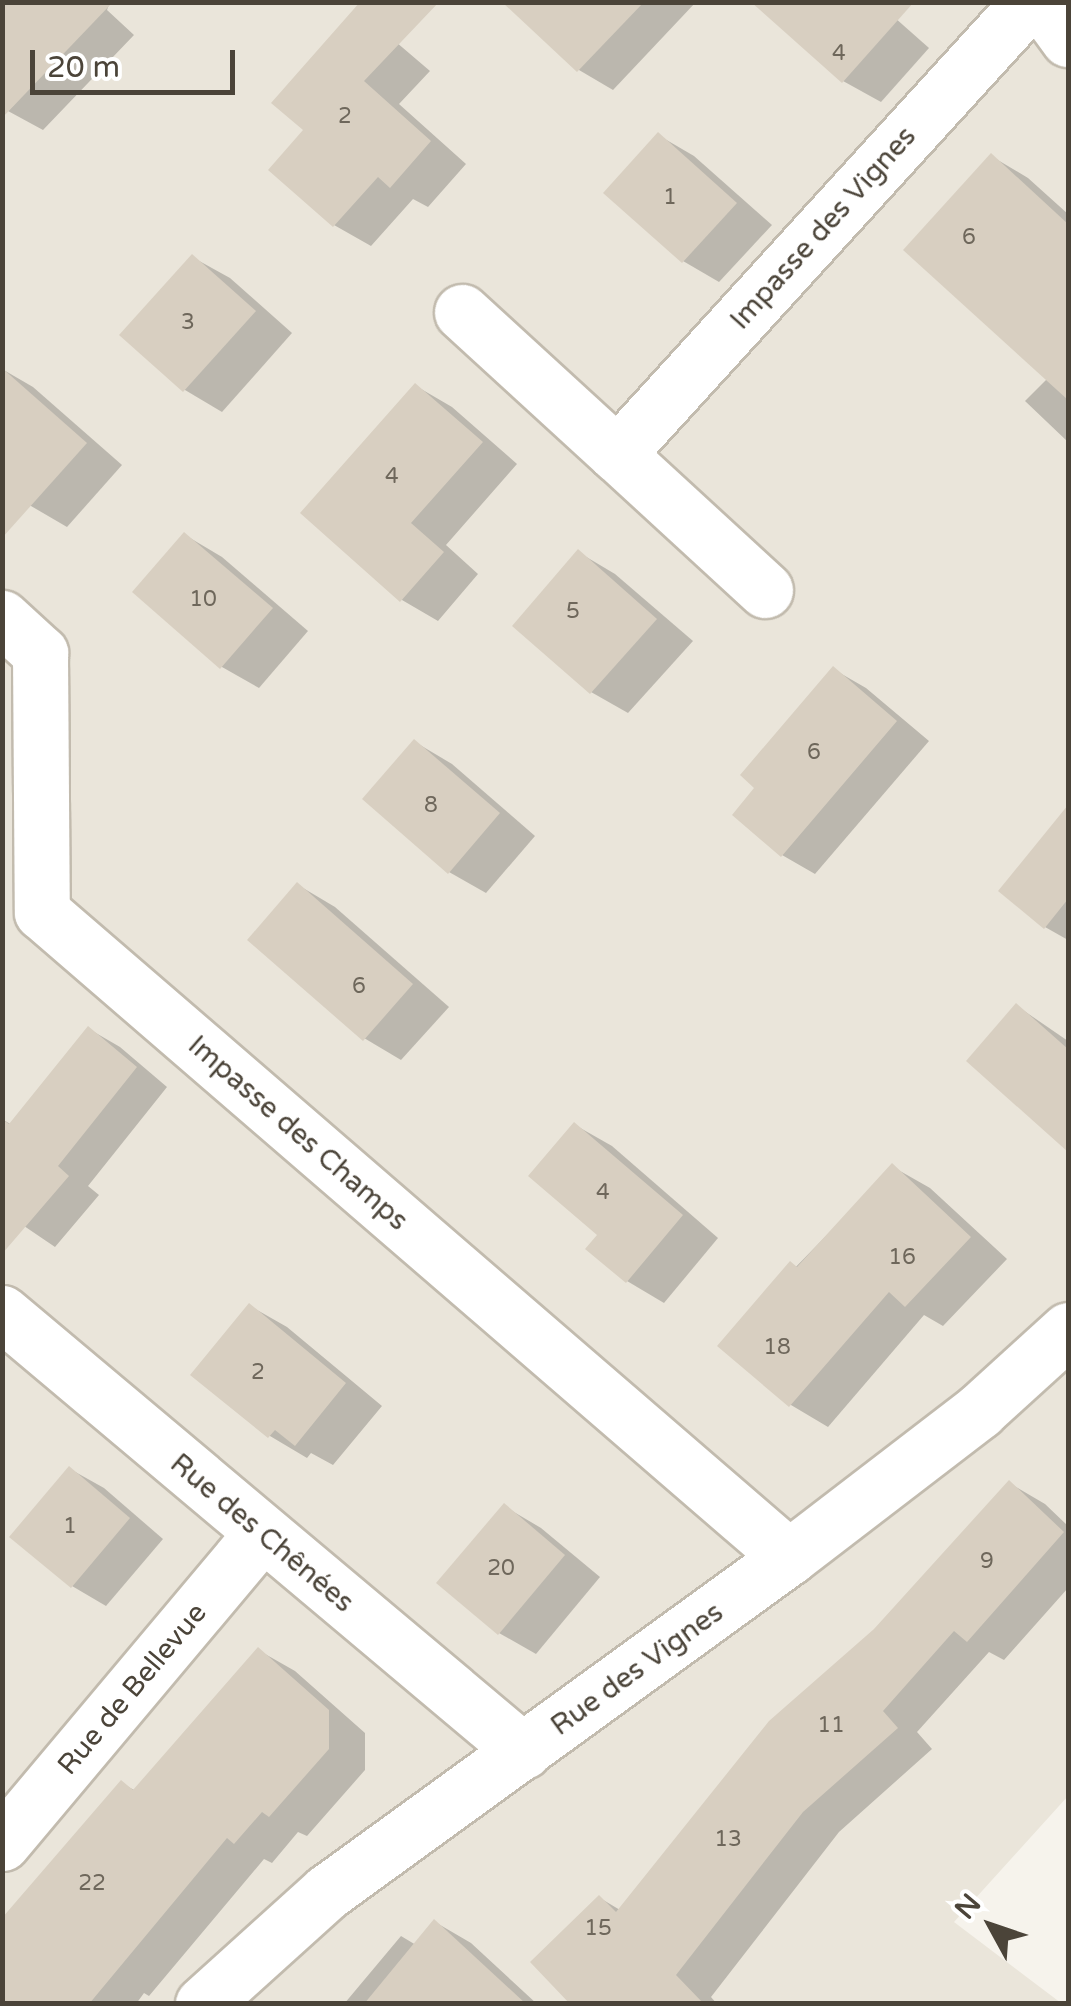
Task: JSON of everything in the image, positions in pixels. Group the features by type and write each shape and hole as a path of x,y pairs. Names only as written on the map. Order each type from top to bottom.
{"street":[{"name":"Impasse des Vignes","path":"618,454 1028,2"},
{"path":"1041,2 1068,39"},
{"path":"462,312 765,590"},
{"name":"Impasse des Champs","path":"2,618 40,654 42,912 789,1557"},
{"name":"Rue des Chênées","path":"2,1313 523,1751"},
{"name":"Rue des Vignes","path":"203,2004 327,1892 789,1557 979,1411 1068,1330"},
{"name":"Rue de Bellevue","path":"2,1843 262,1534"}],"shaded area":[{"path":"3,3 1068,3 1068,1796 954,1922 1061,2003 3,2004"}],"building":[{"path":"2,2 113,2 2,118"},
{"path":"360,2 439,2 364,81 431,141 390,188 378,177 333,227 268,170 303,130 271,103"},
{"path":"502,2 644,2 577,72"},
{"path":"751,2 914,2 842,83"},
{"path":"658,132 737,203 682,263 603,193"},
{"path":"991,153 1068,224 1068,400 903,250"},
{"path":"192,254 256,311 183,392 119,335"},
{"path":"2,368 87,443 2,538"},
{"path":"415,383 483,442 411,523 444,552 400,602 300,513"},
{"path":"184,532 273,608 220,669 132,592"},
{"path":"578,549 657,619 590,694 512,626"},
{"path":"833,666 897,721 781,857 732,815 754,788 740,775"},
{"path":"414,739 500,813 448,874 362,799"},
{"path":"1068,805 1068,899 1044,929 998,891"},
{"path":"297,882 413,984 363,1041 247,940"},
{"path":"1016,1003 1068,1049 1068,1152 966,1061"},
{"path":"88,1026 137,1067 58,1166 69,1176 2,1254 2,1119 9,1124"},
{"path":"574,1122 683,1215 626,1283 585,1249 597,1235 528,1176"},
{"path":"892,1163 971,1237 905,1307 889,1292 789,1407 717,1346 790,1261 797,1267"},
{"path":"249,1303 346,1383 295,1446 275,1430 268,1438 190,1375"},
{"path":"69,1466 130,1518 71,1588 9,1537"},
{"path":"1009,1480 1064,1532 967,1642 954,1631 883,1711 898,1728 803,1812 676,1975 704,2004 570,2004 530,1962 599,1895 616,1912 769,1721 874,1629"},
{"path":"504,1503 565,1555 498,1635 436,1583"},
{"path":"258,1647 329,1710 329,1749 269,1817 262,1812 234,1844 227,1838 89,2004 2,2004 2,1918 121,1780 133,1790"},
{"path":"434,1919 526,2004 364,2004"}]}
